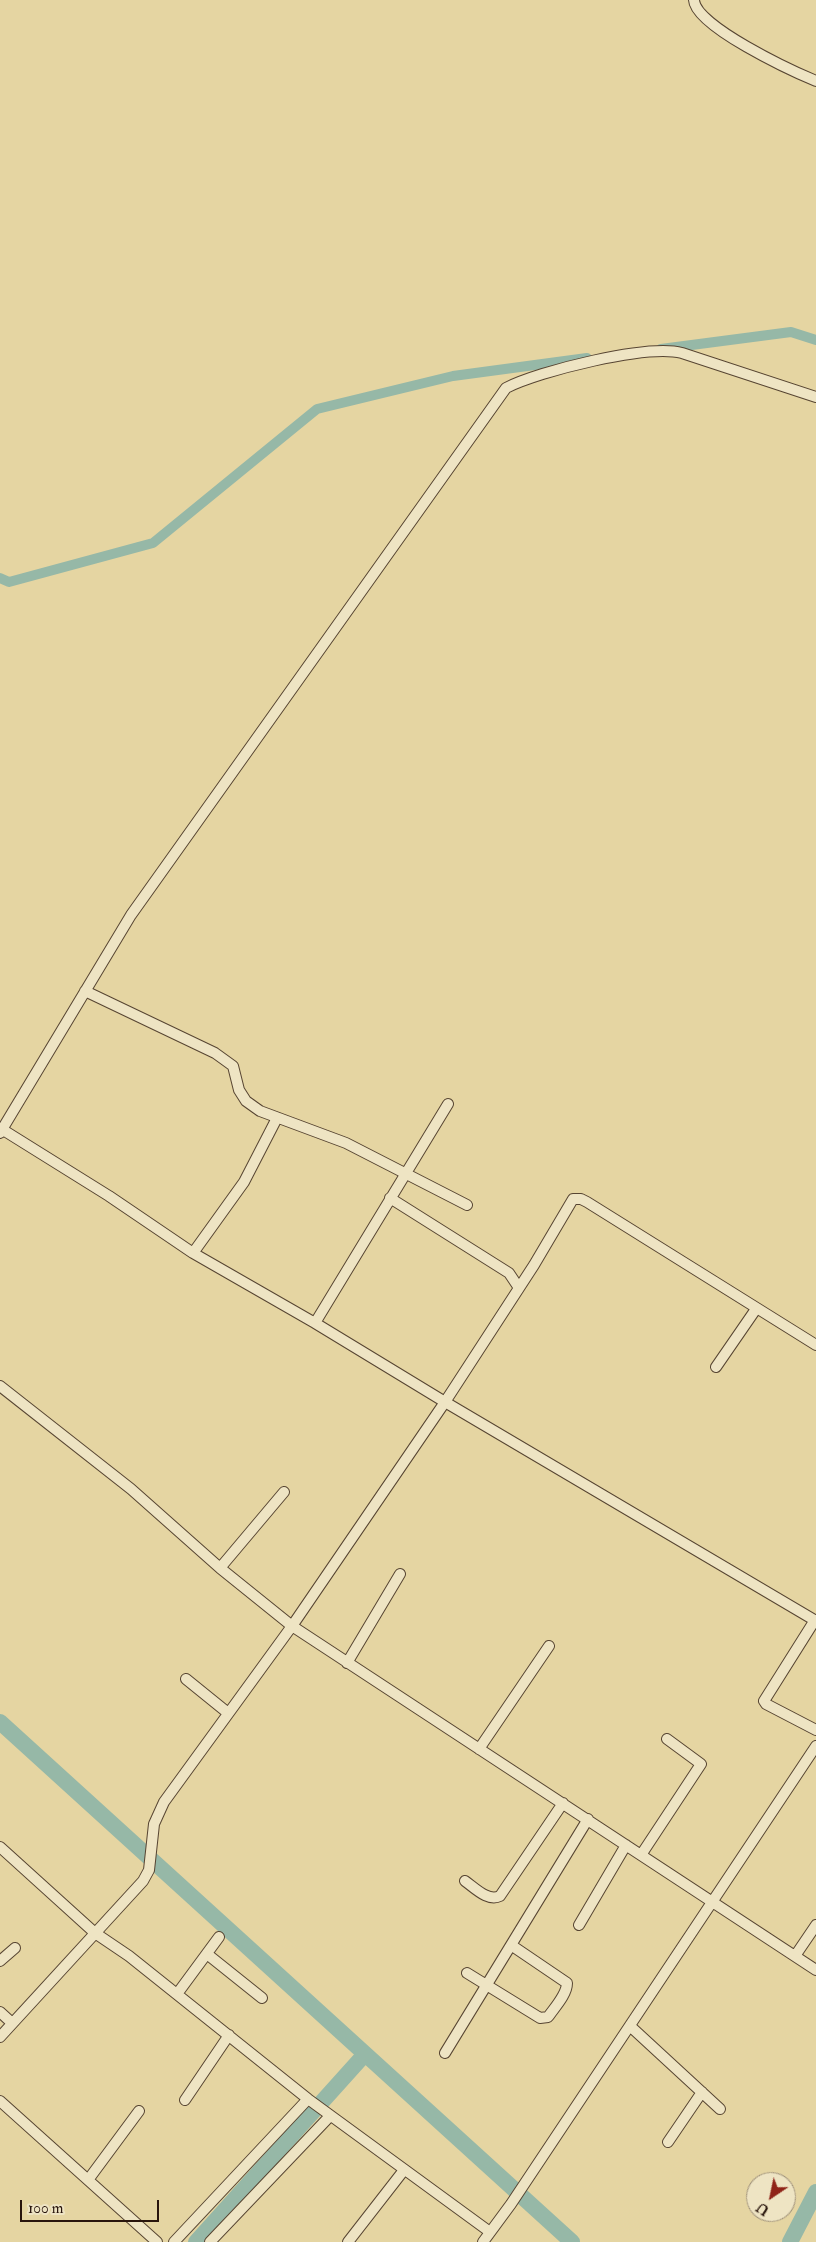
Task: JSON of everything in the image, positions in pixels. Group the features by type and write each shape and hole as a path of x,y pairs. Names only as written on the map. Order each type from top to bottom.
{"street":[{"path":"694,0 696,9 721,30 776,64 816,82"},
{"path":"816,397 682,353 665,350 573,365 519,381 506,388 131,915 1,1130 193,1253 315,1323 816,1621 764,1701 766,1704 816,1730"},
{"path":"85,990 215,1053 233,1066 239,1090 246,1101 277,1118 346,1143 467,1205"},
{"path":"315,1323 448,1104"},
{"path":"193,1253 244,1182 277,1118"},
{"path":"390,1198 509,1273 519,1288"},
{"path":"0,2037 143,1881 149,1864 154,1824 164,1802 292,1626 445,1402 554,1234 568,1207 576,1198 587,1202 816,1345"},
{"path":"716,1367 756,1309"},
{"path":"0,1386 131,1489 220,1568 292,1626 816,1970"},
{"path":"220,1568 284,1492"},
{"path":"347,1663 400,1574"},
{"path":"479,1749 550,1646"},
{"path":"186,1679 228,1713"},
{"path":"641,1855 701,1764 667,1739"},
{"path":"484,2242 512,2204 816,1746"},
{"path":"465,1881 489,1897 495,1899 500,1896 563,1803"},
{"path":"445,2053 588,1820"},
{"path":"578,1925 626,1845"},
{"path":"0,1847 96,1933 178,1994 329,2115 490,2232"},
{"path":"795,1956 816,1925"},
{"path":"178,1994 219,1937"},
{"path":"467,1973 540,2018 548,2018 560,2001 567,1988 567,1984 511,1946"},
{"path":"0,1961 15,1948"},
{"path":"207,1954 262,1998"},
{"path":"0,2012 12,2023"},
{"path":"630,2026 720,2109"},
{"path":"185,2100 229,2035"},
{"path":"668,2142 702,2092"},
{"path":"0,2101 156,2242"},
{"path":"174,2242 311,2101"},
{"path":"88,2180 139,2111"},
{"path":"210,2242 329,2115"},
{"path":"348,2242 404,2170"}],"waterway":[{"path":"661,349 791,332 816,340"},
{"path":"0,578 9,582 153,543 317,409 453,376 587,358"},
{"path":"0,1722 572,2242"},
{"path":"196,2242 365,2054"},
{"path":"790,2242 816,2192"}]}
